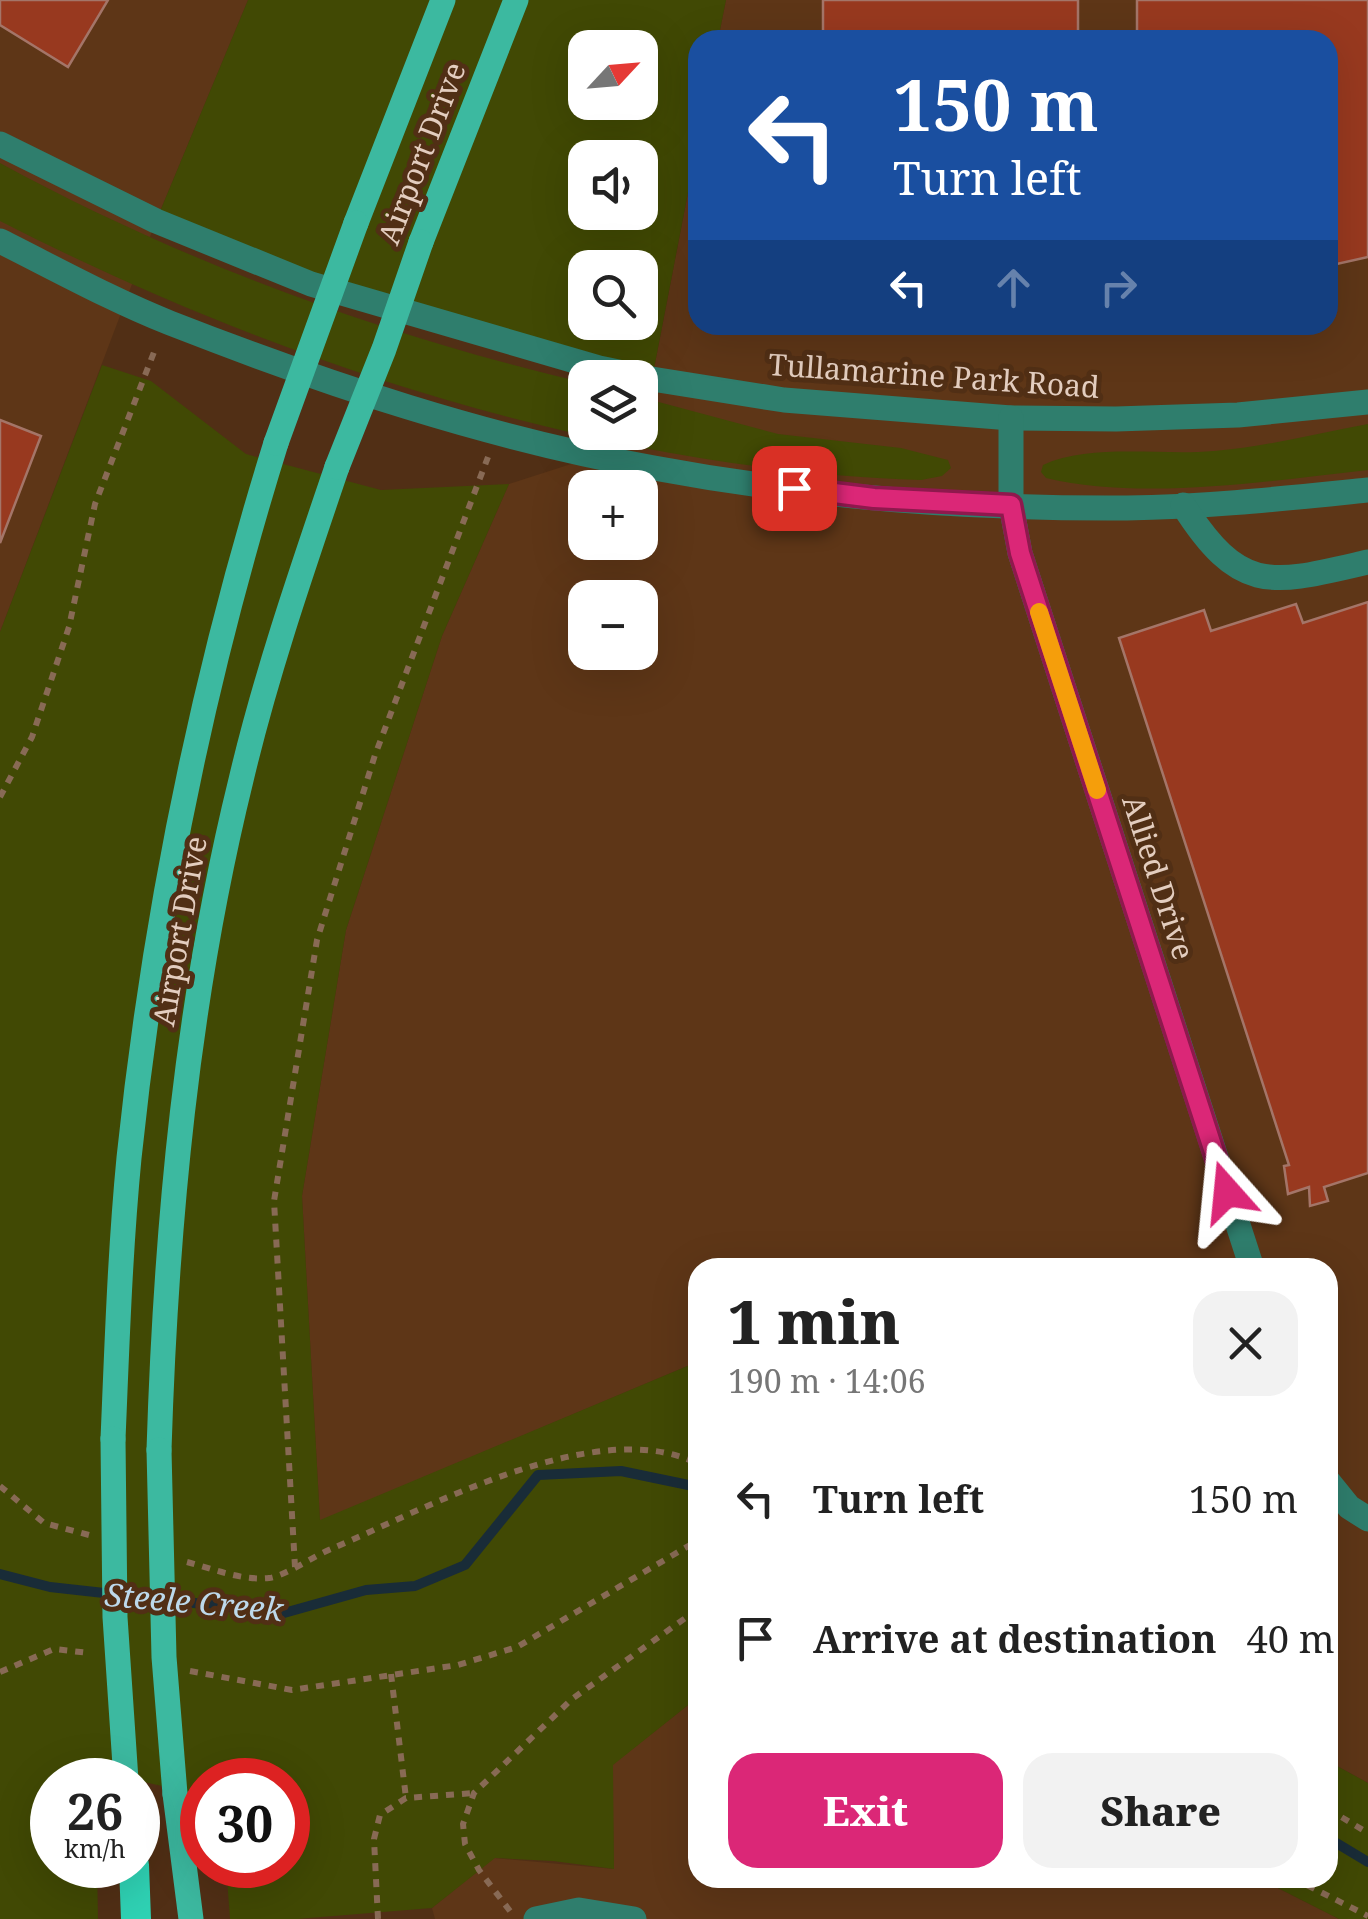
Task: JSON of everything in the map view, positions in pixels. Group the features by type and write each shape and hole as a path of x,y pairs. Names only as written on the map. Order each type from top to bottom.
{"highway":[{"path":"136,1888 138,1919"}],"main road":[{"name":"Airport Drive","path":"125,1758 114,1579 113,1438 120,1268 129,1157 160,939 213,674 276,443 442,0"},
{"name":"Airport Drive","path":"191,1919 175,1794 164,1657 159,1450 175,1176 216,894 264,695 337,468 516,0"}],"street":[{"name":"Tullamarine Park Road","path":"0,144 156,221 295,278 599,368 784,400 1012,418 1116,420 1238,415 1368,402"},
{"path":"0,241 166,321 409,408 656,469 874,498 1011,505 1128,508 1368,490"},
{"name":"Allied Drive","path":"1012,418 1011,505 1020,553 1249,1258"},
{"path":"1184,505 1214,549 1256,576 1286,578 1368,562"},
{"path":"1338,1493 1368,1519"},
{"path":"536,1919 579,1910 634,1919"}],"path":[{"path":"0,797 32,737 69,626 95,504 166,321"},
{"path":"295,1566 274,1201 316,940 375,755 480,485 496,432"},
{"path":"173,1558 230,1574 272,1578 540,1461 612,1448 688,1459"},
{"path":"0,1486 44,1524 96,1538"},
{"path":"184,1670 292,1690 458,1666 517,1647 688,1547"},
{"path":"516,1919 479,1870 465,1844 462,1824 474,1793 572,1699 688,1616"},
{"path":"0,1672 54,1650 93,1654"},
{"path":"390,1674 406,1798"},
{"path":"378,1919 374,1839 380,1815 406,1798 474,1793"},
{"path":"1338,1815 1368,1833"},
{"path":"1313,1888 1368,1916"}],"shaded area":[{"path":"0,0 248,0 156,221 0,632"},
{"path":"726,0 1368,0 1368,1783 1338,1766 1338,1258 688,1258 688,1366 320,1521 302,1196 346,930 442,636 509,484 596,456 600,450 658,450 656,360 688,193 688,335 1338,335 1338,30 720,30"},
{"path":"688,1705 688,1888 1278,1888 1339,1919 435,1919 432,1908 494,1858 614,1869 612,1765"}],"green space":[{"path":"248,0 726,0 720,30 688,30 688,193 656,360 575,360 156,221"},
{"path":"0,163 140,233 285,292 434,342 568,379 568,432 447,400 331,363 217,320 0,221"},
{"path":"102,365 151,381 246,454 381,490 509,484 442,636 346,930 302,1196 320,1520 688,1366 688,1705 613,1765 614,1869 495,1858 432,1908 297,1919 230,1919 228,1888 310,1888 310,1758 180,1758 180,1790 160,1786 160,1758 30,1758 30,1888 97,1888 98,1919 0,1919 0,632"},
{"path":"658,402 778,434 901,448 948,460 951,468 942,476 921,480 803,472 658,450"},
{"path":"1368,424 1368,470 1164,488 1084,485 1046,478 1041,472 1043,465 1082,454 1233,449"},
{"path":"1338,1766 1368,1783 1368,1919 1339,1919 1278,1888 1338,1888"}],"building":[{"path":"0,0 108,0 68,67 0,25"},
{"path":"823,0 1078,0 1078,30 823,30"},
{"path":"1137,0 1368,0 1368,257 1338,264 1338,30 1137,30"},
{"path":"0,420 41,436 0,543"},
{"path":"1368,602 1368,1173 1324,1187 1328,1201 1310,1206 1309,1187 1288,1194 1284,1166 1289,1165 1119,638 1204,610 1211,631 1296,604 1303,623"}],"waterway":[{"name":"Steele Creek","path":"0,1574 50,1587 284,1613 366,1590 415,1586 465,1565 538,1475 621,1471 688,1485"},
{"name":"Steele Creek","path":"1338,1844 1368,1862"}],"slow traffic":[{"path":"1039,612 1097,790"}],"route":[{"path":"794,488 874,498 1011,505 1020,553 1227,1192"}]}
